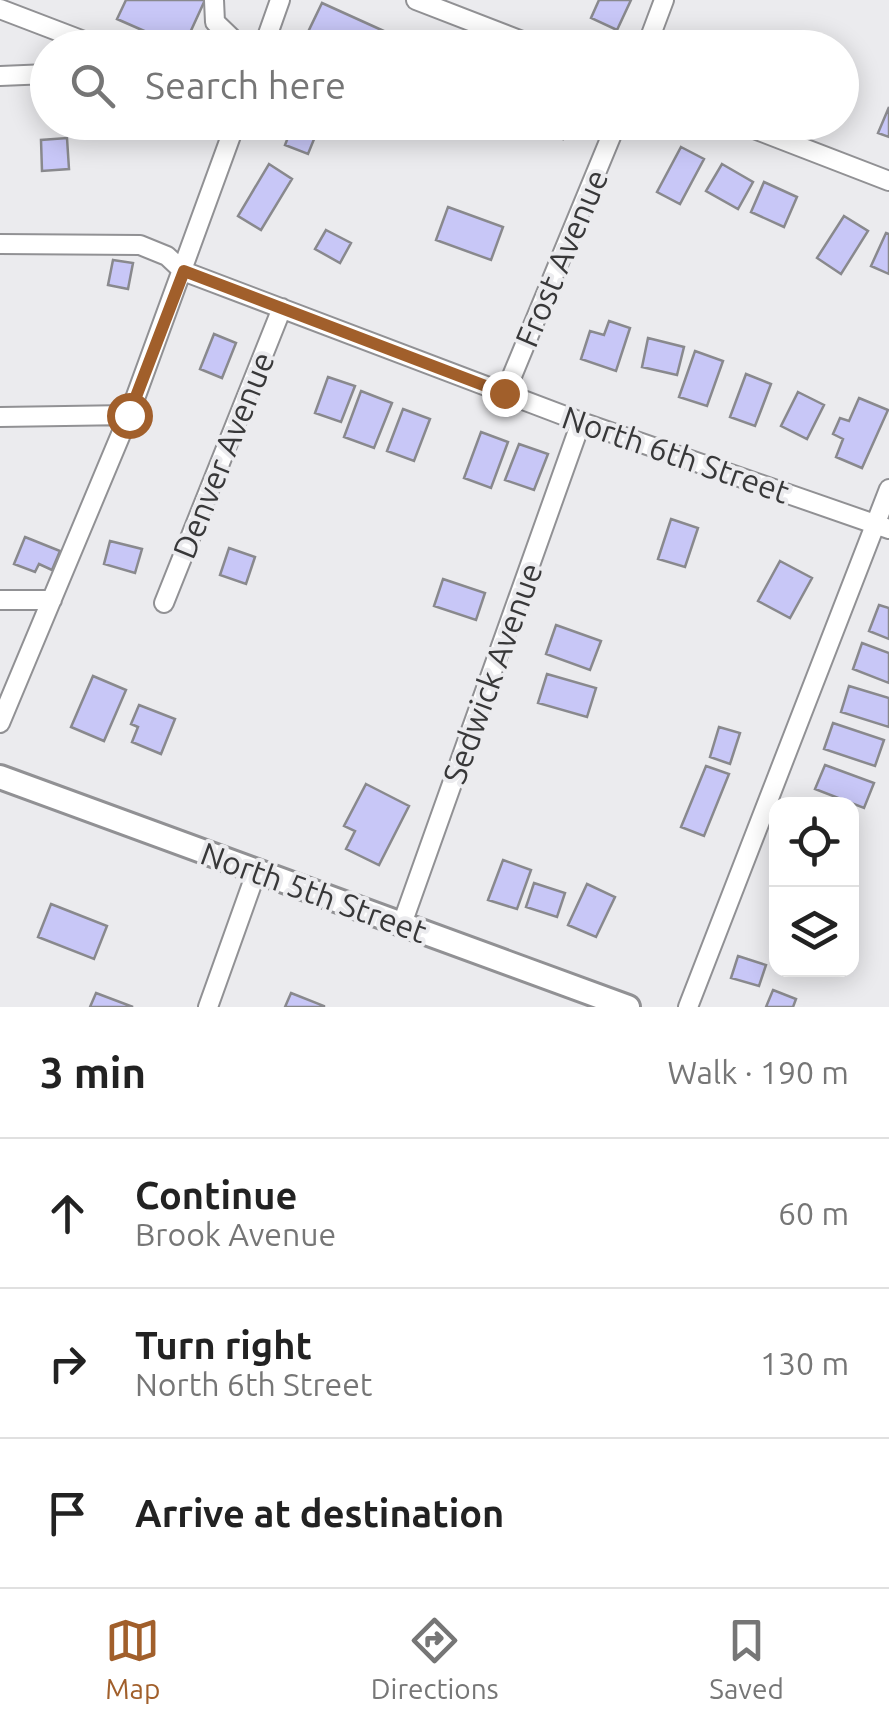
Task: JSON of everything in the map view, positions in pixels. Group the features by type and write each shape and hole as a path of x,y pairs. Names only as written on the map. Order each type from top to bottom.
{"main road":[{"name":"North 5th Street","path":"0,777 402,924 576,998 628,1007"}],"street":[{"path":"214,0 215,22 223,30"},
{"path":"269,30 280,0"},
{"path":"416,0 494,30"},
{"path":"653,30 664,0"},
{"path":"0,9 55,30"},
{"path":"0,76 30,75"},
{"path":"0,723 129,415 230,140"},
{"name":"Frost Avenue","path":"504,393 609,140"},
{"path":"783,140 889,181"},
{"name":"North 6th Street","path":"0,244 140,246 167,256 184,271 504,393 882,526"},
{"name":"Denver Avenue","path":"164,603 282,308"},
{"path":"0,417 129,415"},
{"name":"Sedwick Avenue","path":"402,924 581,422"},
{"path":"688,1007 882,526 889,488"},
{"path":"0,600 52,600"},
{"path":"208,1007 256,870"}],"building":[{"path":"126,0 205,0 191,30 142,30 117,19"},
{"path":"599,0 631,0 617,30 591,18"},
{"path":"322,3 382,30 309,30"},
{"path":"889,107 889,137 878,133"},
{"path":"41,140 67,140 69,169 42,171"},
{"path":"287,140 314,140 308,154 285,145"},
{"path":"681,147 704,159 680,204 657,192"},
{"path":"269,164 292,179 261,230 238,216"},
{"path":"722,164 753,182 738,209 706,191"},
{"path":"764,182 797,197 784,227 751,212"},
{"path":"448,207 503,227 491,260 436,240"},
{"path":"844,216 868,231 841,274 817,258"},
{"path":"326,230 351,243 340,263 315,249"},
{"path":"886,233 889,234 889,274 871,266"},
{"path":"113,260 133,263 128,289 108,285"},
{"path":"609,321 630,328 616,371 581,359 590,331 604,335"},
{"path":"214,334 236,343 222,378 200,369"},
{"path":"648,338 684,347 677,375 642,367"},
{"path":"695,351 723,361 707,406 679,397"},
{"path":"746,374 771,384 755,426 730,417"},
{"path":"328,377 355,386 341,422 315,413"},
{"path":"361,391 392,403 374,448 344,437"},
{"path":"798,392 824,405 807,439 781,426"},
{"path":"859,398 888,410 862,468 836,457 843,439 833,434 840,418 849,421"},
{"path":"403,409 430,419 414,461 387,451"},
{"path":"481,432 508,442 491,488 464,478"},
{"path":"519,444 548,454 534,490 505,480"},
{"path":"671,519 698,528 685,567 658,559"},
{"path":"25,537 60,551 52,570 39,564 35,572 14,564"},
{"path":"110,541 142,549 135,573 104,564"},
{"path":"229,548 255,557 246,584 220,575"},
{"path":"780,561 812,578 790,618 758,601"},
{"path":"443,579 485,593 476,620 434,606"},
{"path":"879,605 889,608 889,639 869,631"},
{"path":"556,625 601,641 590,670 546,654"},
{"path":"862,643 889,653 889,683 853,669"},
{"path":"547,674 596,688 587,717 538,703"},
{"path":"93,676 126,690 104,741 71,727"},
{"path":"849,686 889,698 889,727 841,712"},
{"path":"139,705 175,719 161,754 132,742 138,727 131,724"},
{"path":"833,723 884,740 875,766 824,749"},
{"path":"719,727 740,733 730,764 710,757"},
{"path":"825,765 874,783 864,808 859,806 859,797 836,797 815,789"},
{"path":"706,766 729,774 704,836 681,827"},
{"path":"366,784 409,806 379,865 346,849 355,831 344,826"},
{"path":"503,860 531,870 517,909 488,900"},
{"path":"534,883 565,893 557,917 526,907"},
{"path":"587,884 615,897 596,937 568,925"},
{"path":"51,904 107,926 94,959 38,937"},
{"path":"738,956 766,965 759,986 731,978"},
{"path":"773,990 796,999 793,1007 766,1007"},
{"path":"96,993 133,1007 90,1007"},
{"path":"291,993 324,1006 324,1007 285,1007"}],"route":[{"path":"129,415 184,271 504,393"}]}
